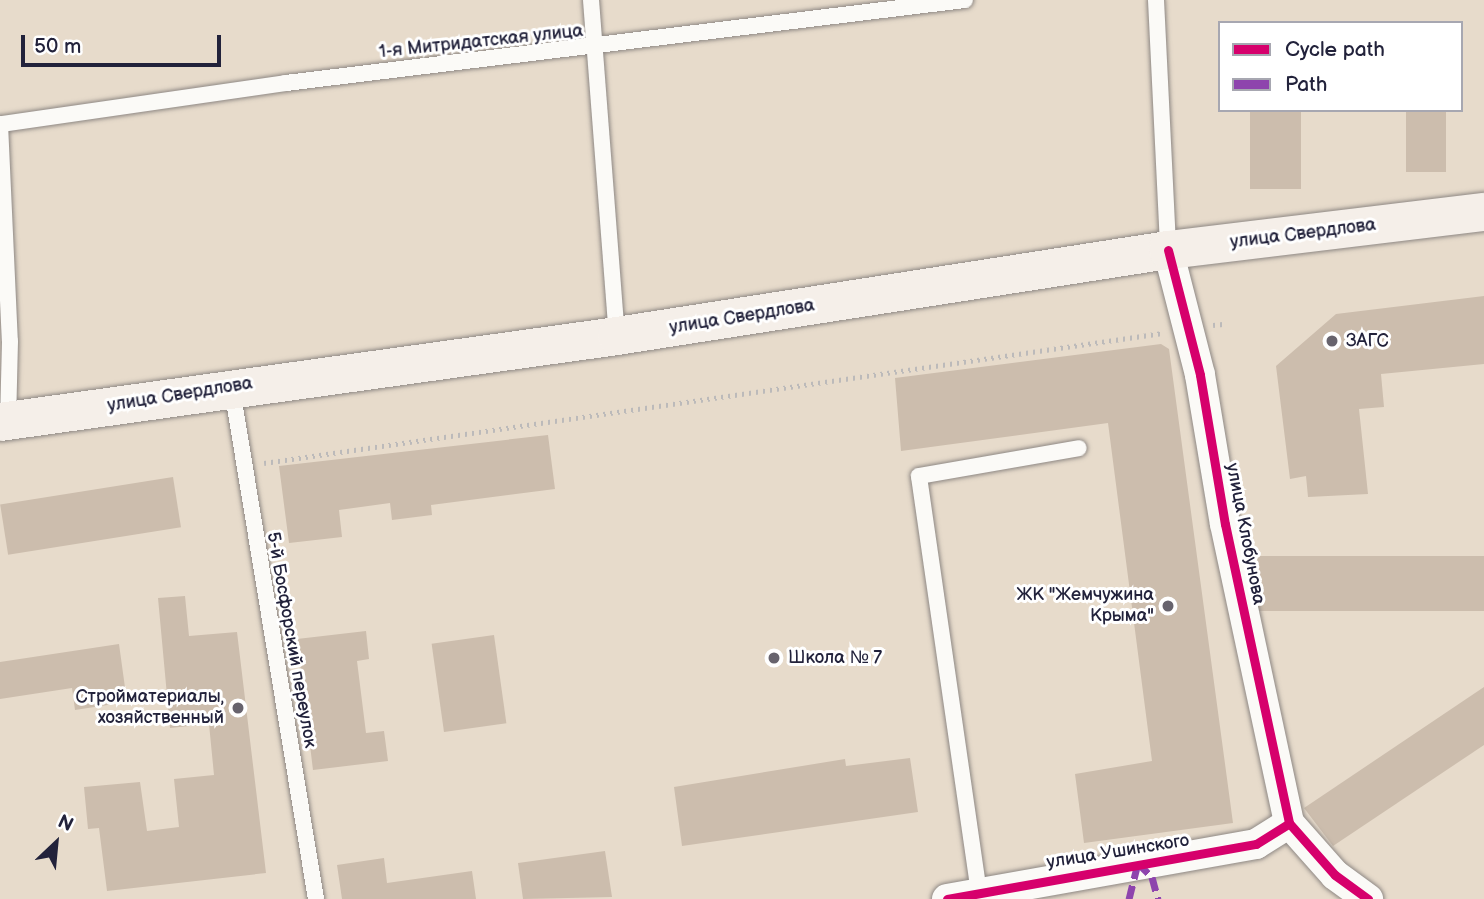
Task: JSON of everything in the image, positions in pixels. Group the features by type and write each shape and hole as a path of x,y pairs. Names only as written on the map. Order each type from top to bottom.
{"main road":[{"name":"улица Свердлова","path":"4,422 232,387 617,336 1168,250 1484,212"}],"street":[{"name":"улица Клобунова","path":"1168,250 1188,329 1289,823"},
{"name":"улица Ушинского","path":"947,899 1256,844 1289,823"},
{"path":"1289,823 1335,875 1368,899"}],"lane":[{"path":"592,0 617,336"},
{"name":"1-я Митридатская улица","path":"1,124 286,83 596,48 965,0"},
{"path":"1156,0 1168,250"},
{"path":"1,124 4,422"},
{"name":"5-й Босфорский переулок","path":"232,387 242,466 316,899"},
{"path":"979,893 919,476 1079,448"}],"path":[{"path":"242,466 1223,324"}],"building":[{"path":"1250,112 1301,112 1301,189 1250,189"},
{"path":"1406,112 1446,112 1446,172 1406,172"},
{"path":"1484,296 1484,364 1381,374 1384,407 1359,409 1368,494 1308,497 1306,476 1290,479 1276,366 1336,314"},
{"name":"ЖК \"Жемчужина Крыма\"","path":"1161,344 1169,349 1233,823 1084,843 1075,774 1152,761 1108,423 901,451 895,378"},
{"path":"548,435 555,489 431,505 432,515 392,520 390,503 339,510 342,537 289,543 279,466"},
{"path":"173,477 181,527 8,555 0,504"},
{"path":"1248,556 1484,556 1484,611 1248,611"},
{"path":"185,596 189,636 237,632 266,873 107,891 99,828 88,829 84,787 140,782 147,831 179,827 174,779 214,775 209,724 170,728 158,598"},
{"path":"366,631 369,659 357,661 366,733 384,731 388,761 313,770 297,639"},
{"path":"494,635 506,723 444,732 432,644"},
{"path":"119,644 127,702 75,710 72,688 0,699 0,662"},
{"path":"1484,687 1484,745 1333,846 1304,808"},
{"path":"910,758 918,812 682,846 674,787 845,759 846,766"},
{"path":"605,851 612,897 523,899 518,863"},
{"path":"384,858 387,883 472,871 476,899 342,899 337,865"}],"marked path":[{"path":"1129,899 1138,863 1152,877 1158,899"}],"cycle path":[{"path":"1168,250 1200,375 1225,524 1289,823 1335,875 1368,899"},
{"path":"947,899 1256,844 1289,823"}],"place":[{"name":"ЗАГС","path":"1332,341"},
{"name":"ЖК \"Жемчужина Крыма\"","path":"1168,606"},
{"name":"Школа № 7","path":"774,658"},
{"name":"Стройматериалы, хозяйственный","path":"238,708"}]}
